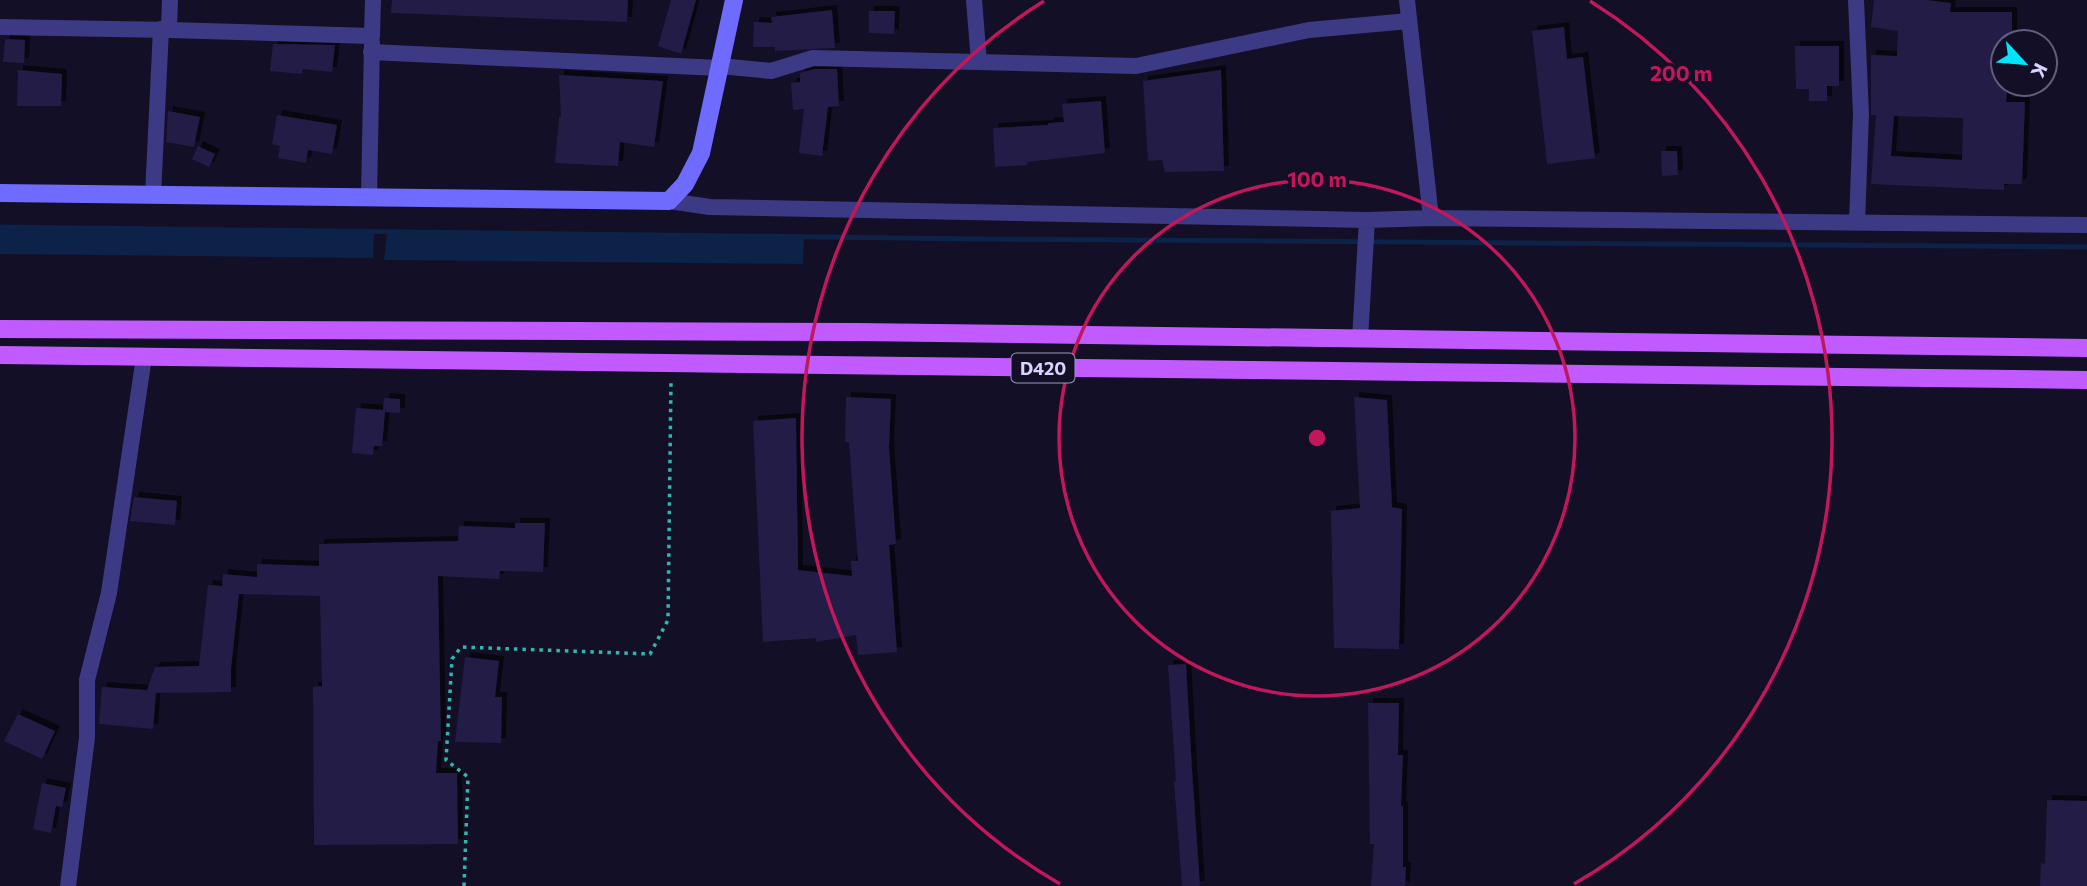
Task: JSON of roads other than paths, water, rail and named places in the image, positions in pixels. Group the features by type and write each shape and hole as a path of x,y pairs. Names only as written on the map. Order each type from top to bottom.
{"main road":[{"name":"D420","path":"0,329 857,332 2087,348"},
{"name":"D420","path":"0,355 2087,380"}],"street":[{"path":"153,195 165,29 170,0"},
{"path":"369,197 373,0"},
{"path":"669,201 685,184 701,153 734,0"},
{"path":"974,0 979,62"},
{"path":"1407,0 1431,218"},
{"path":"1856,0 1861,114 1857,223"},
{"path":"0,27 165,29 771,71 813,58 1136,66 1309,30 1409,21"},
{"path":"0,193 669,201 710,207 1367,220 1431,218 2087,225"},
{"path":"1360,339 1367,220"},
{"path":"68,886 87,738 87,680 109,593 144,357"}],"water":[{"path":"0,229 374,232 373,258 0,254"},
{"path":"387,232 804,237 803,264 384,260"}],"waterway":[{"path":"0,227 981,239 2087,247"}]}
